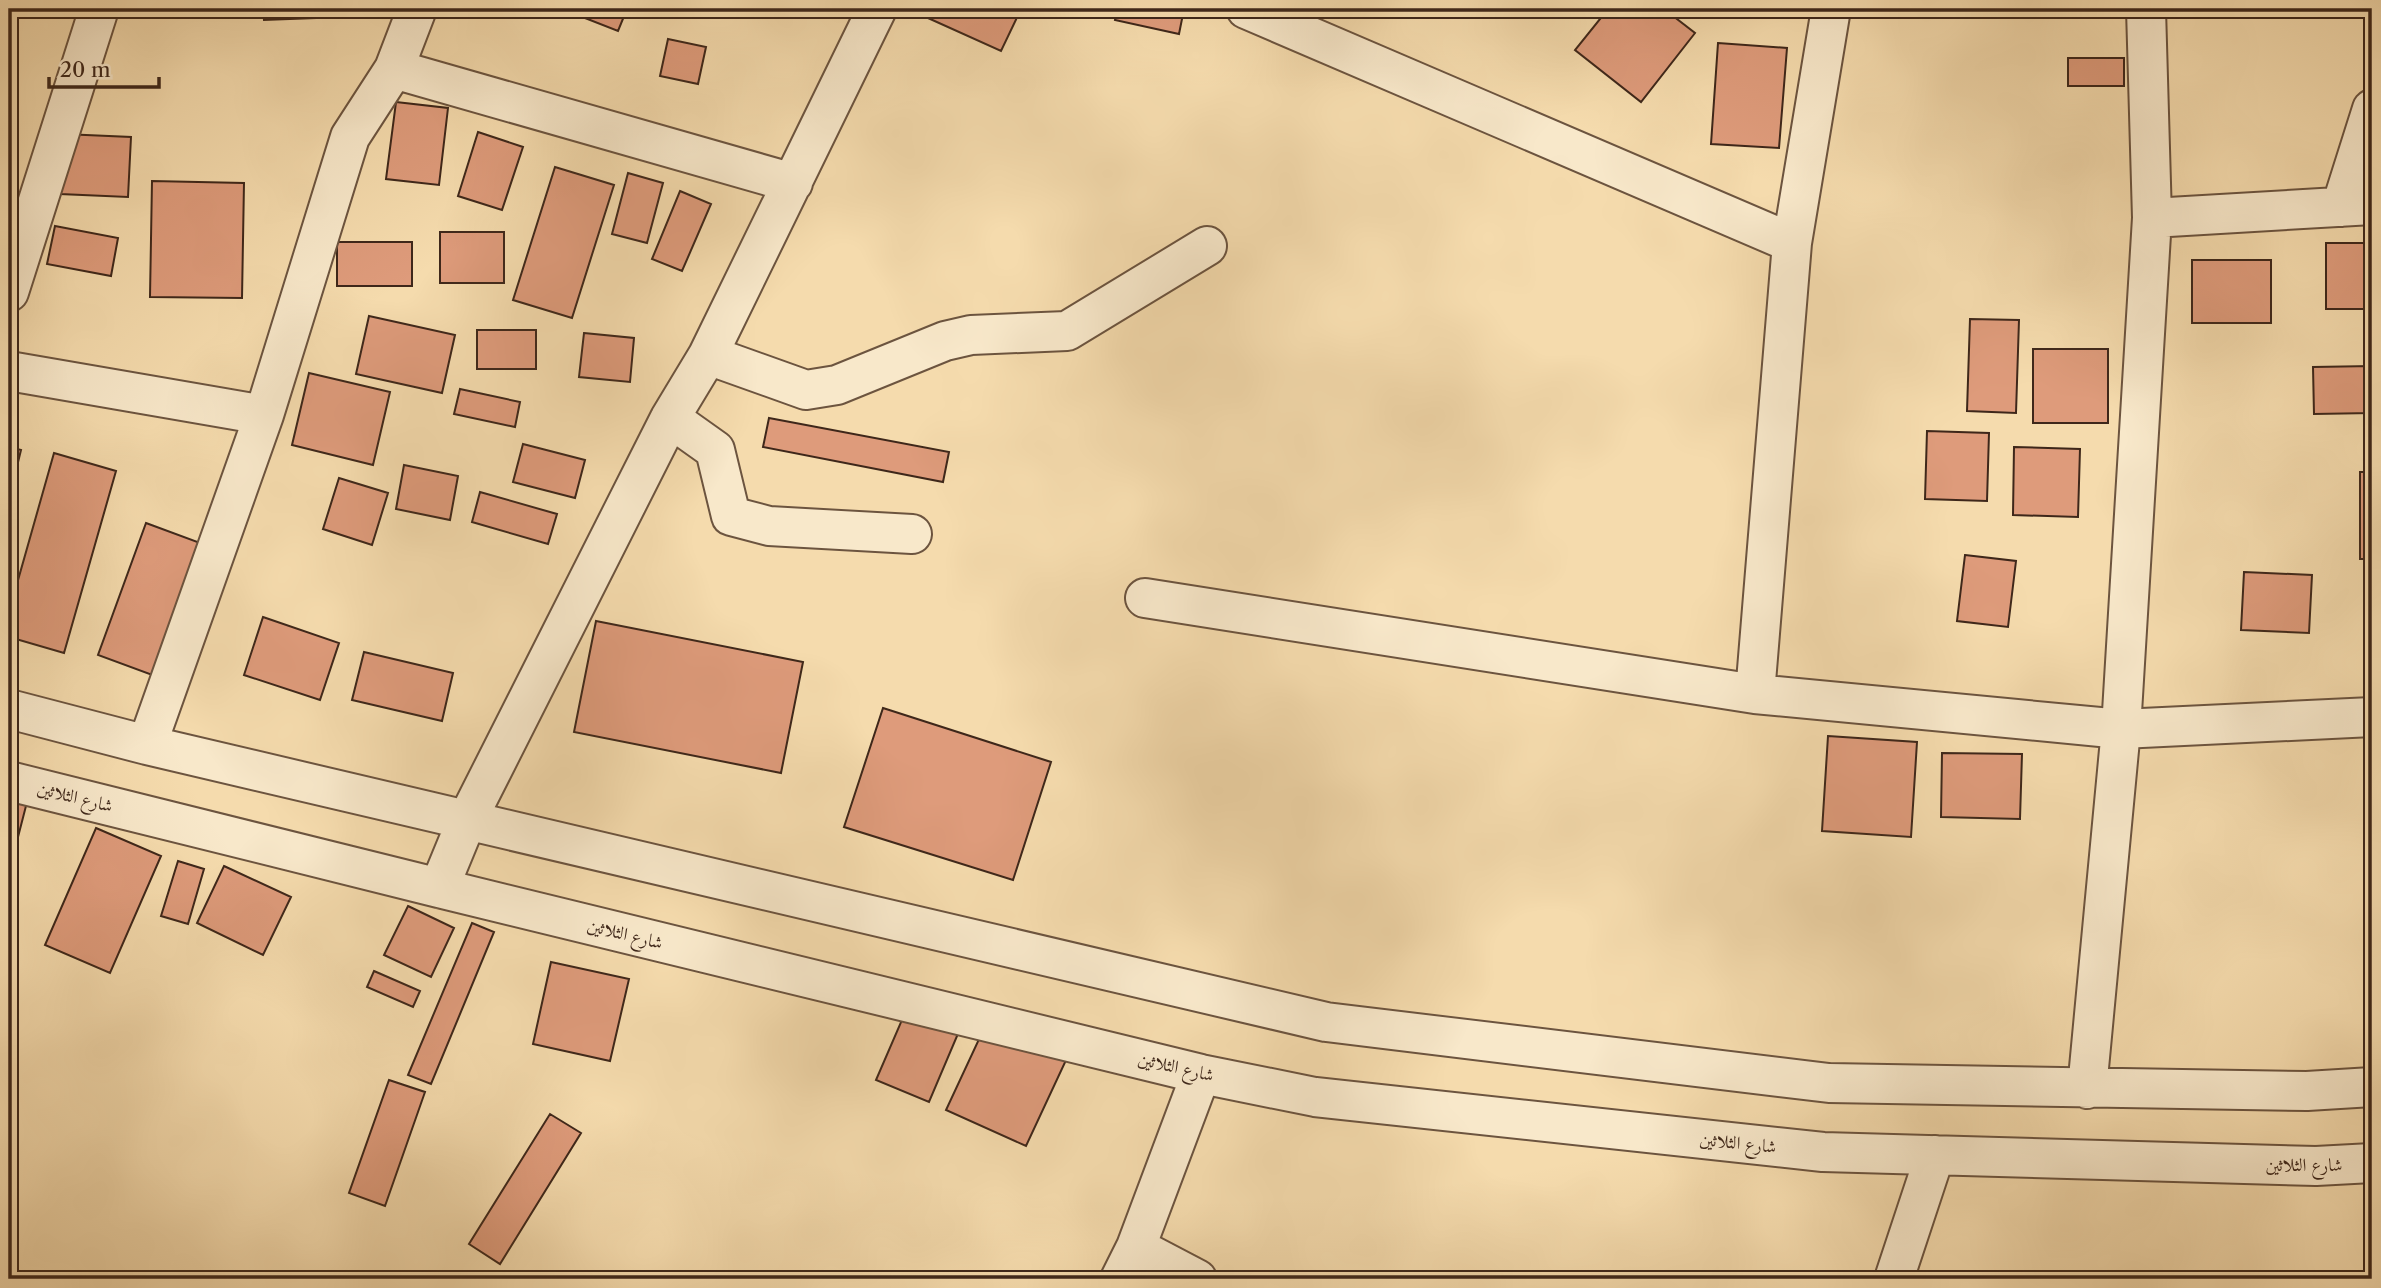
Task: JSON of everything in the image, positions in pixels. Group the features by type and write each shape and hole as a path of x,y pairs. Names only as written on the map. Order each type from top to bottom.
{"street":[{"path":"9,292 99,9"},
{"path":"147,745 264,415 350,137 394,69 417,9"},
{"path":"439,888 467,820 670,418 708,355 877,9"},
{"path":"1246,9 1793,243"},
{"path":"1755,694 1793,243 1831,9"},
{"path":"2087,1089 2121,729 2152,218 2146,9"},
{"path":"394,69 793,183"},
{"path":"2152,218 2357,206 2372,109"},
{"path":"708,355 806,390 837,385 958,338 971,335 1067,331 1207,246"},
{"path":"9,372 264,415"},
{"path":"670,418 715,450 731,516 769,526 912,534"},
{"path":"1145,598 1755,694 2121,729 2372,717"},
{"path":"9,709 147,745 1326,1022 1829,1083 2307,1091 2372,1087"},
{"name":"شارع الثلاثين","path":"9,781 1201,1073 1329,1098 1823,1152 2316,1166 2372,1163"},
{"path":"1197,1279 1128,1263 1201,1073"},
{"path":"1894,1279 1935,1156"}],"building":[{"path":"263,9 341,9 342,17 264,20"},
{"path":"562,9 627,9 618,31"},
{"path":"908,9 1021,9 1001,51"},
{"path":"1117,9 1184,9 1179,34 1115,20"},
{"path":"1608,9 1664,9 1695,33 1641,102 1575,50"},
{"path":"668,39 706,47 698,84 660,76"},
{"path":"1718,43 1787,48 1779,148 1711,144"},
{"path":"2068,58 2124,58 2124,86 2068,86"},
{"path":"396,102 448,108 439,185 386,179"},
{"path":"478,132 523,147 502,210 458,196"},
{"path":"63,134 131,137 128,197 60,194"},
{"path":"555,167 614,185 572,318 513,300"},
{"path":"628,173 663,183 647,243 612,234"},
{"path":"152,181 244,183 242,298 150,297"},
{"path":"680,191 711,204 682,271 652,259"},
{"path":"55,226 118,238 111,276 47,264"},
{"path":"440,232 504,232 504,283 440,283"},
{"path":"337,242 412,242 412,286 337,286"},
{"path":"2326,243 2372,243 2372,309 2326,309"},
{"path":"2192,260 2271,260 2271,323 2192,323"},
{"path":"369,316 455,335 442,393 356,374"},
{"path":"1970,319 2019,320 2016,413 1967,411"},
{"path":"477,330 536,330 536,369 477,369"},
{"path":"584,333 634,338 630,382 579,377"},
{"path":"2033,349 2108,349 2108,423 2033,423"},
{"path":"2372,366 2372,413 2314,414 2313,367"},
{"path":"309,373 390,392 373,465 292,445"},
{"path":"460,389 520,402 515,427 454,414"},
{"path":"769,418 949,452 943,482 763,447"},
{"path":"1927,431 1989,433 1987,501 1925,499"},
{"path":"523,444 585,460 575,498 513,482"},
{"path":"9,447 21,450 9,499"},
{"path":"2014,447 2080,449 2078,517 2013,515"},
{"path":"54,453 116,471 64,653 9,637 9,612"},
{"path":"404,465 458,476 450,520 396,509"},
{"path":"2360,472 2372,472 2372,559 2360,559"},
{"path":"339,478 388,493 372,545 323,529"},
{"path":"480,492 557,514 548,544 472,522"},
{"path":"146,523 203,544 155,676 98,655"},
{"path":"1965,555 2016,561 2008,627 1957,621"},
{"path":"2244,572 2312,575 2309,633 2241,630"},
{"path":"263,617 339,643 320,700 244,675"},
{"path":"596,621 803,662 781,773 574,732"},
{"path":"364,652 453,673 442,721 352,700"},
{"path":"883,708 1051,762 1013,880 844,827"},
{"path":"1828,736 1917,742 1911,837 1822,831"},
{"path":"1942,753 2022,754 2020,819 1941,817"},
{"path":"2372,786 2372,906 2365,905"},
{"path":"9,798 27,802 9,872"},
{"path":"96,828 161,856 110,973 45,945"},
{"path":"178,861 204,869 188,924 161,916"},
{"path":"224,866 291,897 263,955 197,923"},
{"path":"408,906 454,928 431,977 384,955"},
{"path":"472,923 494,932 431,1084 408,1075"},
{"path":"551,962 629,979 610,1061 533,1044"},
{"path":"374,971 420,991 413,1007 367,987"},
{"path":"908,1006 960,1029 929,1102 876,1080"},
{"path":"987,1022 1067,1058 1026,1146 946,1110"},
{"path":"389,1080 425,1092 385,1206 349,1193"},
{"path":"550,1114 581,1133 500,1264 469,1244"}]}
